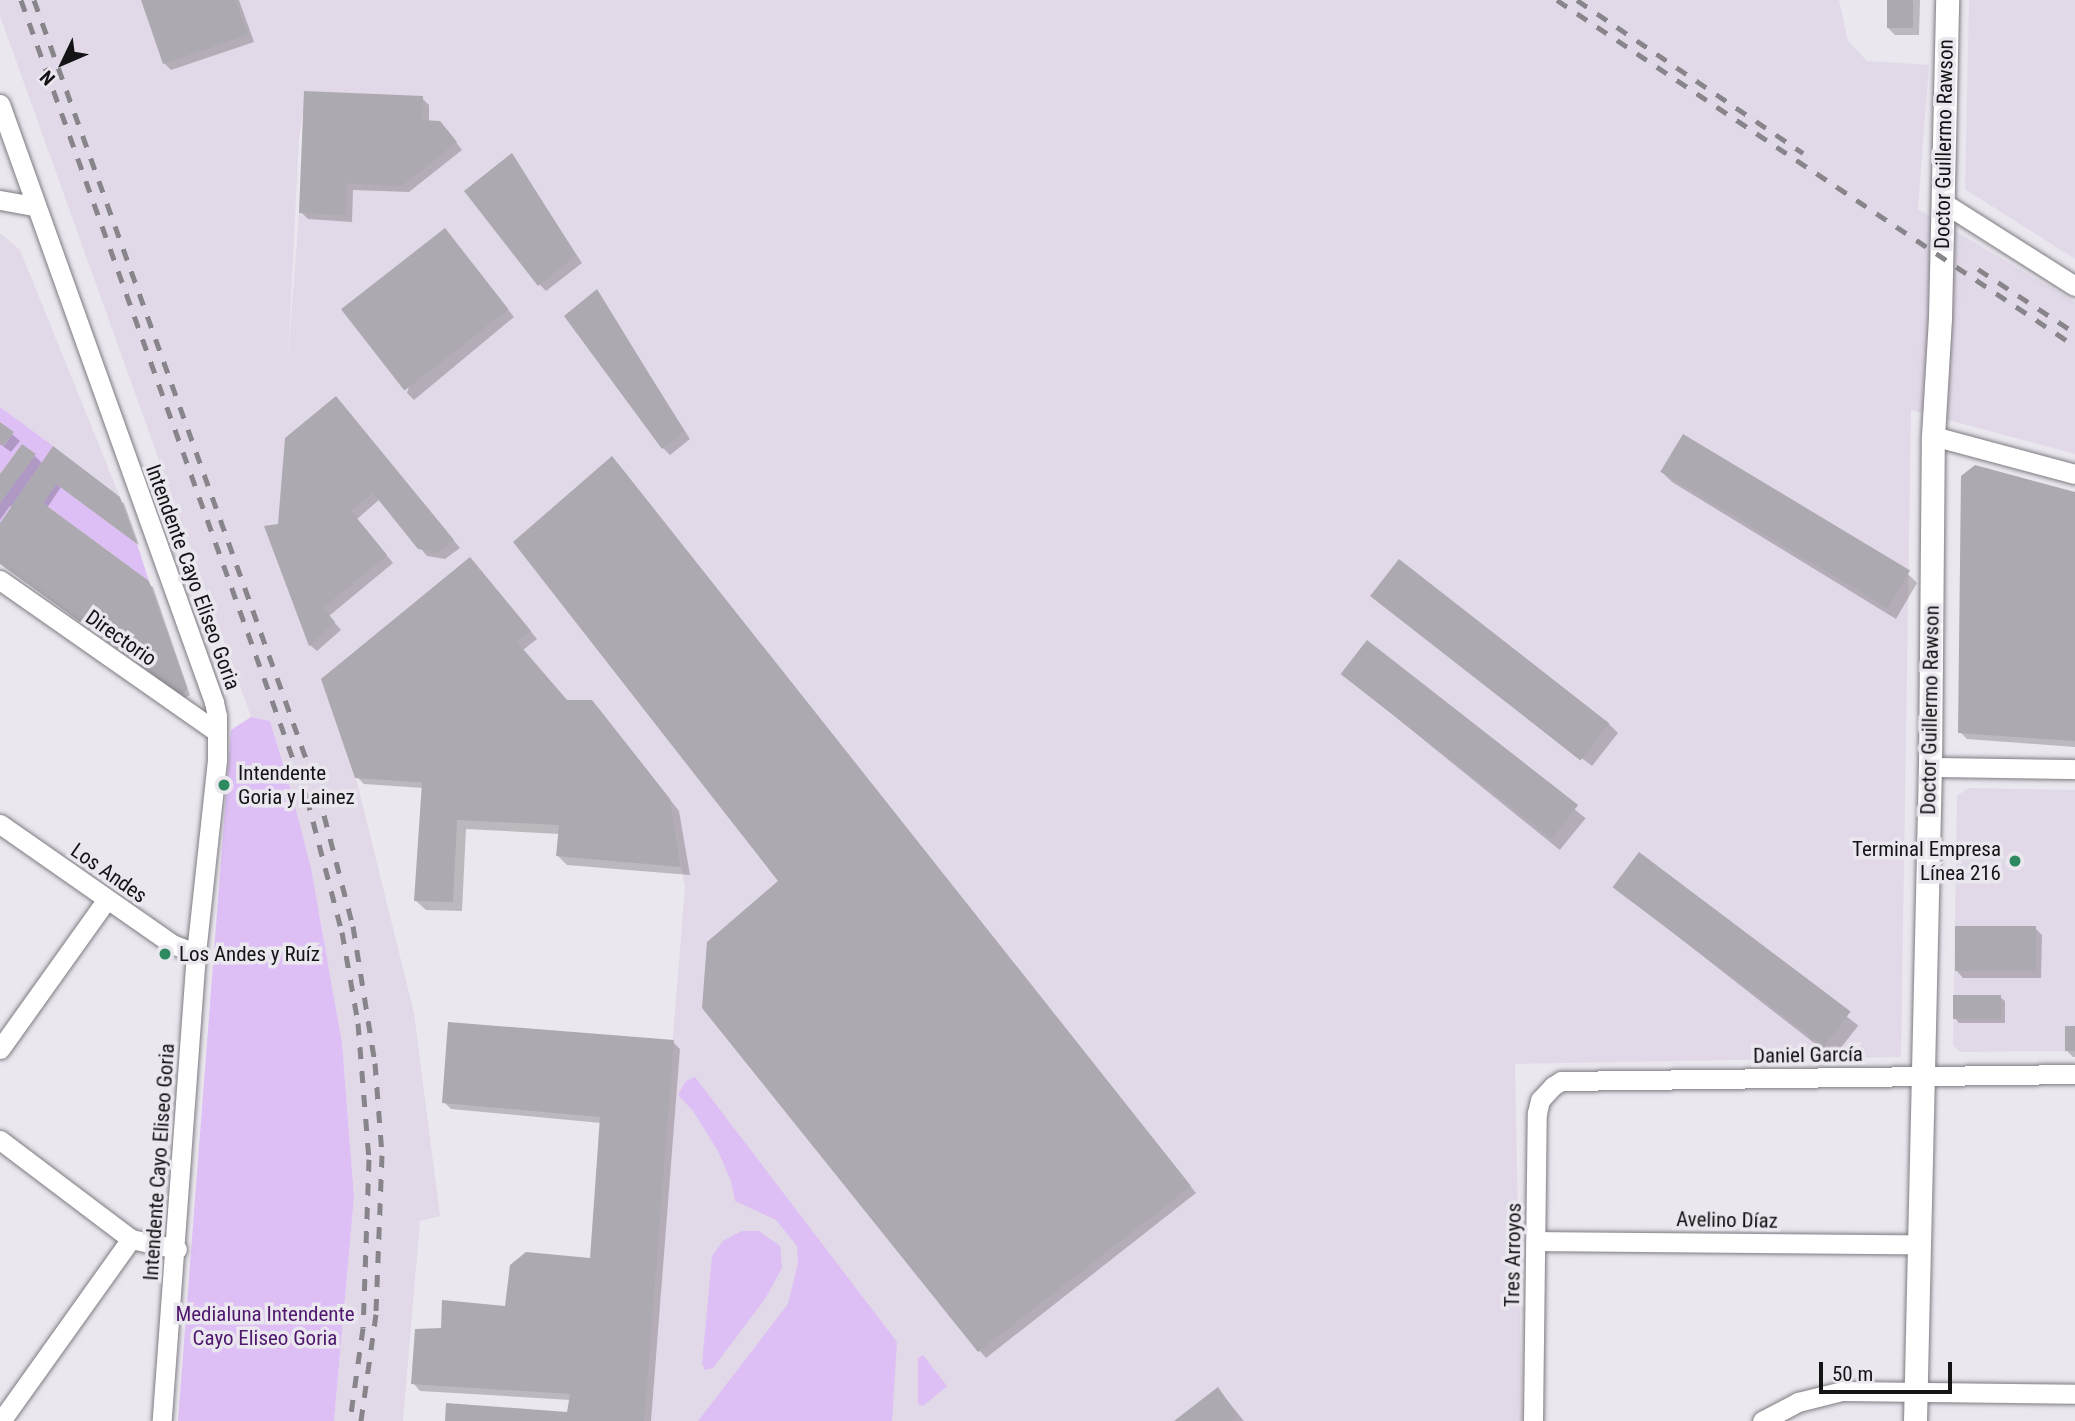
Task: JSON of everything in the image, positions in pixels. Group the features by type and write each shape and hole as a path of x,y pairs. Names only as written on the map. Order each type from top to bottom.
{"street":[{"name":"Doctor Guillermo Rawson","path":"1915,1421 1930,767 1933,436 1944,203 1947,0"},
{"name":"Intendente Cayo Eliseo Goria","path":"0,104 34,206 214,702 217,732 196,953 177,1249 162,1421"},
{"path":"0,200 34,206"},
{"path":"1944,203 2075,286"},
{"path":"1933,436 2075,474"},
{"name":"Directorio","path":"0,580 217,732"},
{"path":"1930,767 2075,769"},
{"name":"Los Andes","path":"0,824 172,944 196,953"},
{"path":"0,1049 107,899"},
{"name":"Daniel García","path":"1546,1091 1561,1081 2075,1074"},
{"name":"Tres Arroyos","path":"1532,1421 1537,1113 1546,1091"},
{"path":"0,1140 131,1239 177,1249"},
{"path":"1,1421 131,1239"},
{"name":"Avelino Díaz","path":"1537,1241 1918,1244"},
{"path":"1762,1421 1798,1402 1842,1391 2075,1394"}],"shaded area":[{"path":"0,0 1839,0 1848,41 1867,61 1929,65 1918,209 2075,302 2075,454 1911,410 1901,1057 1515,1064 1522,1421 642,1421 685,887 670,800 356,778 414,1013 440,1216 420,1221 403,1421 334,1421 354,1197 342,1043 311,868 270,721 251,717 0,16","holes":["303,111 299,213 288,359 299,139"]},
{"path":"1969,0 2075,0 2075,259 1965,189"},
{"path":"0,233 20,250 120,497 0,407"},
{"name":"Terminal Empresa Línea 216","path":"1968,788 2075,790 2075,1051 1961,1052 1953,1046 1957,796"}],"green space":[{"path":"0,407 53,446 0,523 0,503 36,454 22,444 0,474 0,443 4,446 14,432 0,422"},
{"path":"56,484 137,544 149,581 43,503"},
{"name":"Medialuna Intendente Cayo Eliseo Goria","path":"251,717 270,721 291,791 311,868 342,1043 354,1197 334,1421 178,1421 231,730"},
{"path":"695,1077 897,1342 892,1421 698,1421 788,1304 798,1263 797,1246 776,1220 735,1201 731,1181 718,1151 693,1111 678,1095 686,1081"},
{"path":"742,1231 759,1231 780,1246 782,1268 765,1299 713,1368 705,1370 702,1364 712,1256 723,1241"},
{"path":"923,1355 947,1386 923,1406 918,1403 918,1358"}],"building":[{"path":"141,0 236,0 248,35 163,64"},
{"path":"1887,0 1913,0 1913,28 1887,28"},
{"path":"304,91 423,96 422,120 440,121 457,142 402,186 347,183 345,215 299,213"},
{"path":"512,153 576,255 538,286 464,191"},
{"path":"445,228 508,309 404,390 341,309"},
{"path":"597,289 684,431 662,449 564,316"},
{"path":"336,396 454,540 437,553 418,549 373,493 351,511 387,555 323,608 335,622 309,646 264,526 278,524 285,438"},
{"path":"0,422 14,432 3,446 0,443"},
{"path":"1683,434 1910,570 1887,608 1660,472"},
{"path":"22,444 36,454 0,503 0,474"},
{"path":"53,446 120,497 137,544 56,484 43,503 149,581 187,688 184,694 180,694 0,564 0,523"},
{"path":"612,456 1191,1186 978,1352 702,1008 707,942 778,881 513,542"},
{"path":"1975,465 2075,492 2075,741 1958,733 1961,476"},
{"path":"470,557 531,631 517,642 567,700 592,700 670,799 681,867 556,856 559,825 457,820 453,902 414,901 422,782 355,778 321,679"},
{"path":"1399,559 1609,723 1580,760 1370,596"},
{"path":"1367,640 1578,805 1552,839 1341,674"},
{"path":"1639,852 1851,1011 1824,1047 1613,887"},
{"path":"1955,926 2036,926 2036,971 1955,971"},
{"path":"1953,995 2001,995 2001,1019 1953,1019"},
{"path":"448,1022 674,1040 644,1421 445,1421 446,1403 567,1412 570,1394 411,1384 415,1329 441,1328 442,1300 505,1306 510,1265 526,1252 590,1258 600,1117 442,1103"},
{"path":"2065,1026 2075,1026 2075,1051 2065,1051"},
{"path":"1218,1387 1238,1416 1232,1421 1174,1421"}],"railway":[{"path":"21,0 307,798 342,932 358,1023 369,1159 363,1328 350,1421"},
{"path":"34,0 318,792 353,926 375,1063 382,1155 376,1314 361,1421"},
{"path":"1557,0 2075,346"},
{"path":"1577,0 1803,153"},
{"path":"1978,269 2075,333"}],"place":[{"name":"Intendente Goria y Lainez","path":"224,785"},
{"name":"Terminal Empresa Línea 216","path":"2015,861"},
{"name":"Los Andes y Ruíz","path":"165,954"}]}
